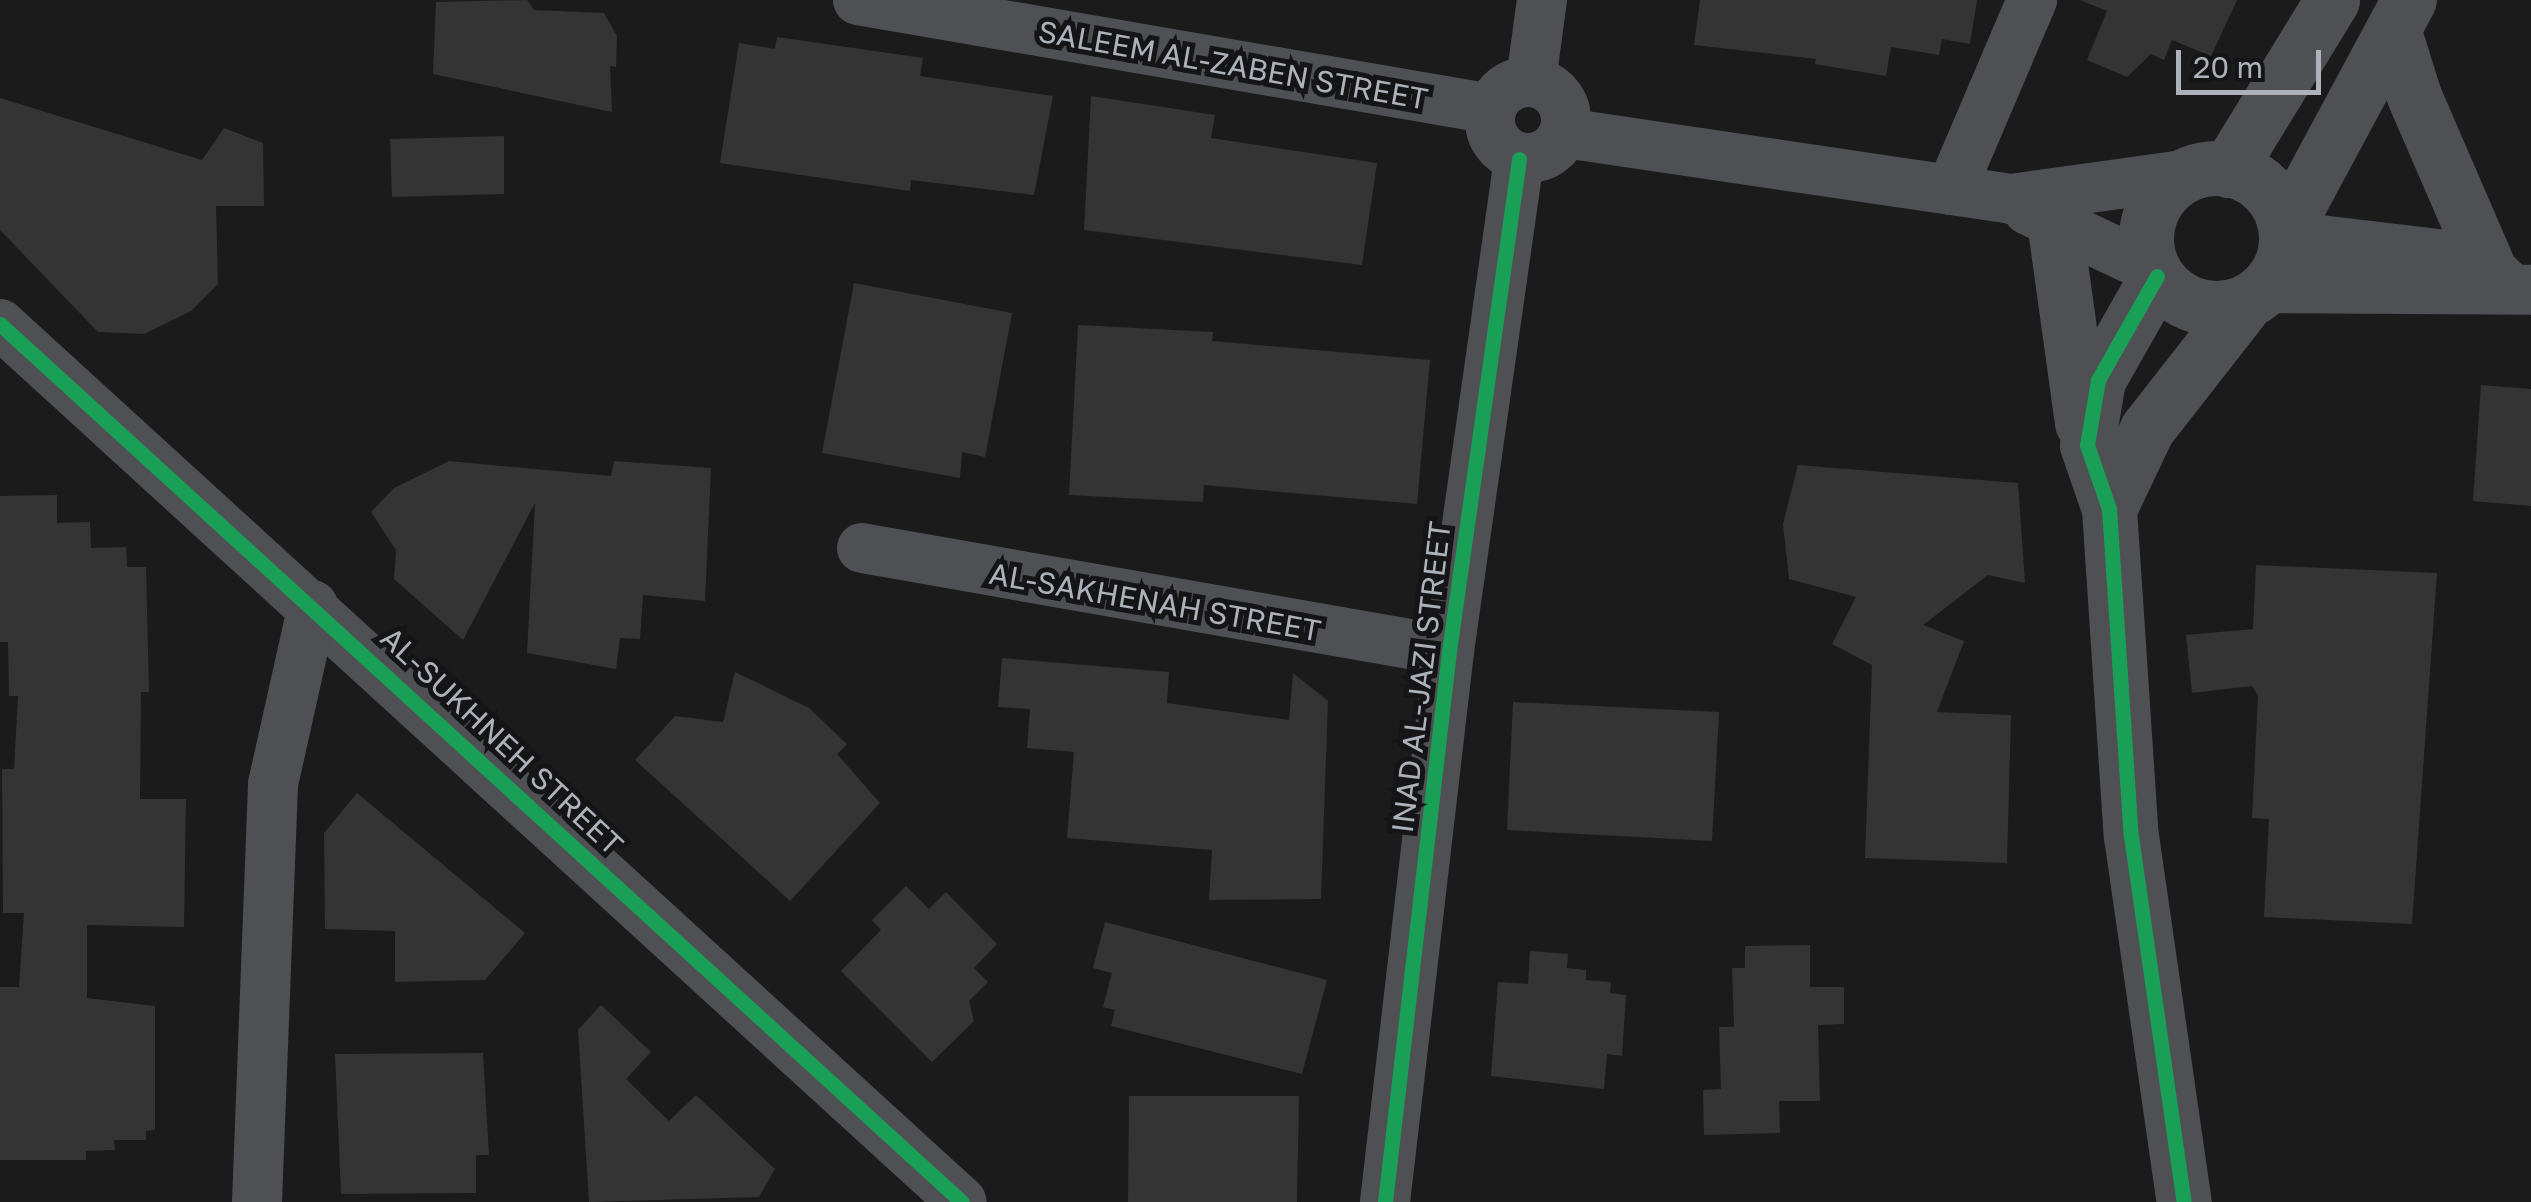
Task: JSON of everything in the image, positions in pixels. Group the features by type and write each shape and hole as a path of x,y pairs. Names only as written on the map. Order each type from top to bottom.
{"street":[{"name":"SALEEM AL-ZABEN STREET","path":"858,0 1490,109"},
{"path":"1531,81 1542,0"},
{"path":"1951,190 2032,0"},
{"path":"2087,445 2098,380 2155,272 2147,226 2154,206 2207,172 2332,0"},
{"path":"2108,509 2147,429 2284,255 2286,232 2402,18"},
{"path":"2402,18 2414,96 2508,280"},
{"path":"1531,81 1561,99 1565,133 1554,149 1519,158 1501,148 1490,130 1490,109 1514,84 1531,81"},
{"path":"1565,133 1951,190 2033,214 2155,272 2178,296 2207,308 2256,295 2447,294 2508,280"},
{"name":"INAD AL-JAZI STREET","path":"1385,1202 1449,651 1519,158"},
{"path":"2033,214 2207,172 2267,190 2286,232"},
{"path":"2033,214 2087,445 2108,509 2131,836 2184,1202"},
{"path":"2286,232 2389,244 2508,280"},
{"name":"AL-SUKHNEH STREET","path":"0,324 313,605 962,1202"},
{"name":"AL-SAKHENAH STREET","path":"862,548 1449,651"},
{"path":"257,1202 273,784 313,605"}],"building":[{"path":"527,0 534,10 604,13 617,36 616,67 610,66 612,112 433,74 436,2"},
{"path":"1700,0 1977,0 1970,44 1942,39 1939,55 1891,47 1886,76 1815,64 1816,59 1694,45"},
{"path":"2080,0 2237,0 2211,56 2172,40 2164,60 2151,54 2127,77 2087,60 2107,11"},
{"path":"777,37 923,58 920,76 1053,96 1034,195 911,180 910,191 720,163 739,43 775,49"},
{"path":"1091,96 1215,115 1211,138 1377,163 1362,265 1084,230"},
{"path":"0,98 202,160 224,128 263,143 264,206 216,206 218,284 191,311 144,334 98,332 0,230"},
{"path":"504,136 504,194 392,197 390,139"},
{"path":"854,283 1012,313 985,457 962,452 960,478 822,453"},
{"path":"1078,325 1213,332 1212,341 1430,360 1417,504 1204,485 1203,502 1069,495"},
{"path":"2481,385 2531,389 2531,506 2473,501"},
{"path":"449,461 611,476 614,461 711,468 705,601 643,595 640,639 620,638 616,669 527,653 535,503 463,640 394,579 396,550 371,512 394,488"},
{"path":"1798,465 2018,483 2025,583 1988,575 1923,625 1964,641 1937,712 2011,715 2007,863 1865,858 1872,665 1832,644 1856,597 1789,579 1783,524"},
{"path":"57,495 57,523 90,522 91,548 126,547 127,567 146,567 149,692 141,692 140,799 186,799 184,927 87,925 87,998 155,1006 155,1130 146,1131 146,1140 114,1140 115,1150 86,1151 86,1160 0,1160 0,987 19,987 24,913 3,913 2,769 14,769 18,696 9,696 8,642 0,642 0,496"},
{"path":"2256,565 2437,573 2412,924 2264,917 2269,819 2252,818 2258,696 2252,686 2192,693 2186,635 2253,629"},
{"path":"1002,658 1169,672 1167,703 1289,720 1293,673 1328,701 1321,899 1209,900 1212,850 1067,838 1074,752 1027,748 1030,709 998,707"},
{"path":"735,672 809,708 847,744 837,754 880,803 790,901 635,760 675,716 723,722"},
{"path":"1513,702 1719,712 1712,841 1507,830"},
{"path":"357,793 525,933 485,980 395,982 395,931 325,929 324,833"},
{"path":"906,886 929,909 946,892 997,944 974,968 988,982 969,1001 974,1021 932,1062 841,971 881,930 872,920"},
{"path":"1105,922 1327,980 1302,1074 1111,1026 1115,1010 1103,1007 1112,973 1093,968"},
{"path":"1810,945 1810,987 1844,987 1844,1024 1818,1025 1820,1101 1779,1101 1780,1133 1704,1135 1703,1090 1721,1089 1719,1027 1734,1027 1732,968 1745,968 1745,946"},
{"path":"1530,951 1568,954 1567,968 1586,970 1586,980 1611,982 1610,993 1626,995 1622,1056 1607,1054 1604,1089 1491,1076 1498,982 1528,984"},
{"path":"601,1005 651,1052 626,1079 669,1121 696,1095 775,1169 759,1197 589,1202 578,1030"},
{"path":"483,1053 489,1155 476,1155 476,1193 341,1194 335,1054"},
{"path":"1129,1096 1299,1096 1297,1202 1128,1202"}],"cycle path":[{"path":"1385,1202 1449,651 1519,159"},
{"path":"2157,276 2098,380 2087,445 2109,509 2131,836 2184,1202"},
{"path":"0,324 962,1202"}]}
